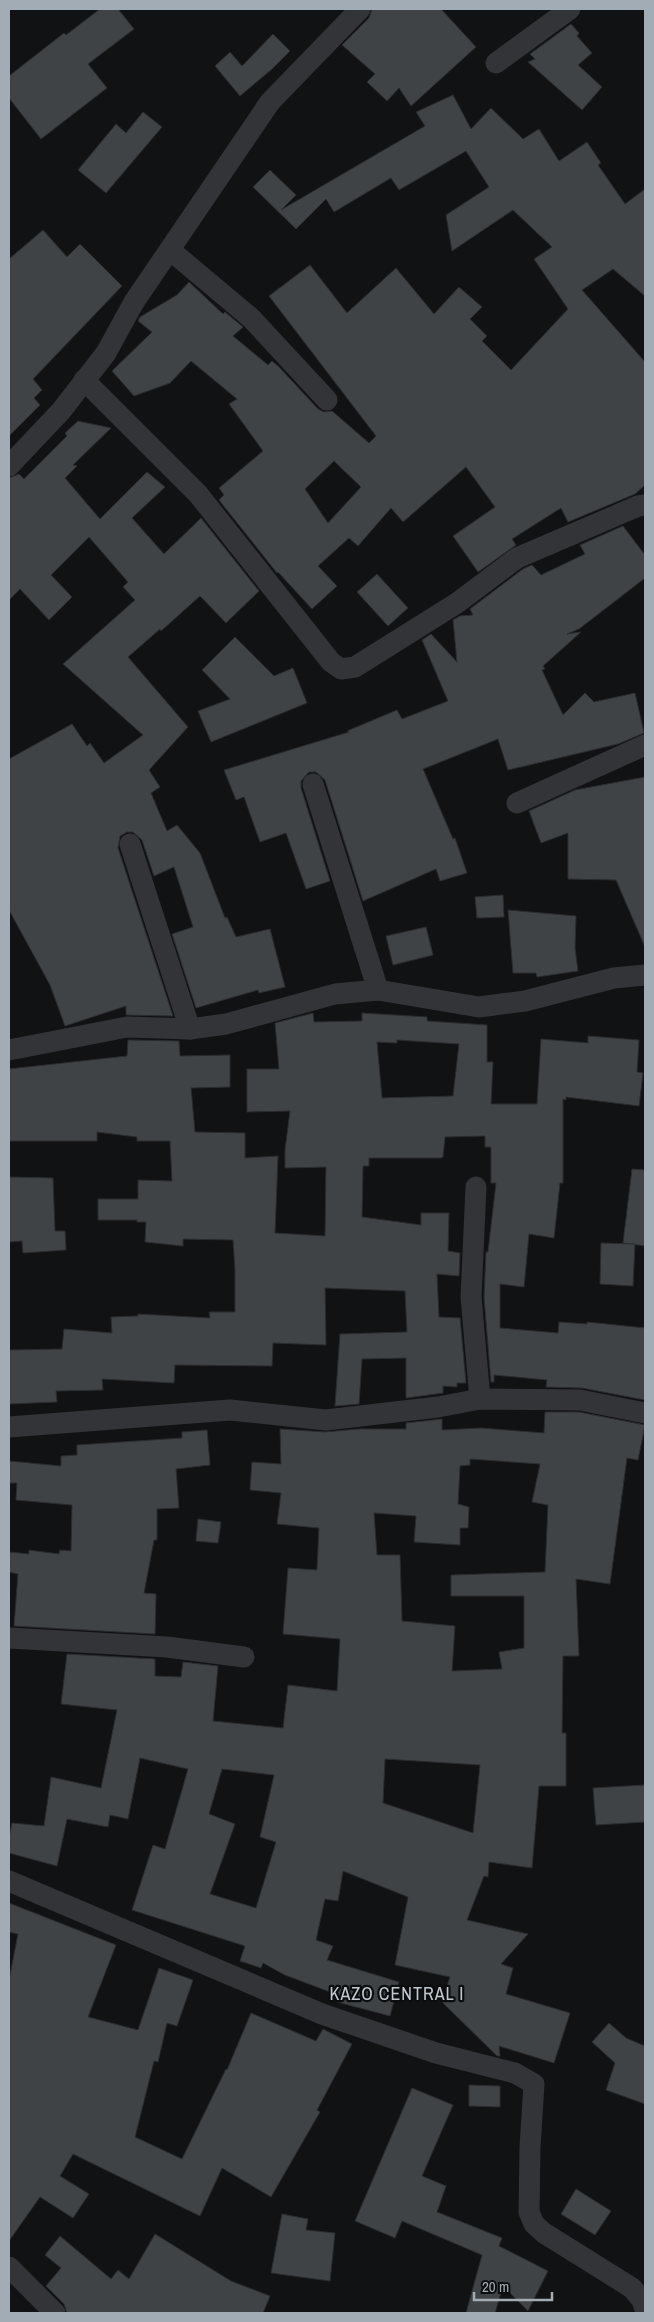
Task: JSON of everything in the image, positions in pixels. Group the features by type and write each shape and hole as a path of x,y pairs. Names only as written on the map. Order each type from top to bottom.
{"street":[{"path":"9,466 61,411 106,353 134,302 270,102 360,9"},
{"path":"496,63 570,9"},
{"path":"170,250 251,318 327,400"},
{"path":"84,380 198,494 331,662 341,669 355,667 457,602 517,558 638,506 645,505"},
{"path":"516,803 645,745"},
{"path":"313,784 378,990"},
{"path":"130,844 190,1029"},
{"path":"9,1050 127,1027 190,1029 226,1024 335,994 378,990 479,1007 525,1001 614,978 645,975"},
{"path":"476,1187 471,1297 480,1399"},
{"path":"9,1427 230,1410 326,1420 438,1407 480,1399 580,1400 645,1413"},
{"path":"9,1638 167,1647 244,1657"},
{"path":"9,1881 322,2014 436,2053 515,2073 530,2080 534,2084 528,2212 534,2224 544,2233 632,2288 642,2300 645,2309"},
{"path":"9,2268 55,2313"}],"building":[{"path":"100,9 118,9 134,29 88,64 107,88 41,139 9,98 9,76 64,33 66,35"},
{"path":"372,9 441,9 476,47 411,106 399,88 387,101 367,82 375,74 342,45 369,18"},
{"path":"571,24 579,33 577,36 592,53 578,65 602,87 582,110 528,62 535,59 530,54"},
{"path":"273,34 290,51 240,96 215,66 230,52 242,66"},
{"path":"453,95 471,129 491,108 523,139 539,129 559,161 587,142 601,163 598,165 625,204 645,189 645,296 613,269 582,290 645,362 645,485 635,494 568,522 561,508 512,539 516,545 478,572 453,536 495,507 466,467 403,522 391,508 358,546 349,538 318,566 337,586 312,609 277,573 219,500 224,495 219,488 263,451 229,404 237,399 191,361 170,383 134,396 112,371 152,332 138,321 140,317 177,295 189,282 223,314 225,312 243,327 233,336 268,365 272,361 279,367 318,409 324,412 332,411 369,443 376,436 269,296 310,265 347,313 396,268 434,314 459,287 482,307 470,319 487,336 482,341 511,370 568,309 534,259 552,247 513,210 452,251 446,215 489,187 466,151 399,190 391,178 334,212 326,199 296,229 253,187 270,170 296,195 281,210 425,126 416,112","holes":["334,461 361,487 328,523 305,489"]},
{"path":"143,112 162,127 106,193 78,170 116,124 126,133"},
{"path":"43,230 67,257 80,244 122,286 33,379 42,390 34,398 40,405 9,436 9,259"},
{"path":"78,421 111,428 73,465 77,466 65,478 100,519 147,472 165,487 132,518 164,554 201,518 259,591 226,623 200,596 128,657 188,727 149,770 160,787 151,793 167,831 177,825 200,853 225,918 227,917 236,937 270,929 285,987 259,993 258,990 196,1008 172,934 193,927 174,867 154,876 142,840 133,832 127,832 120,836 118,848 173,1016 126,1015 126,1006 65,1026 50,985 9,910 9,759 72,724 87,746 90,743 104,763 143,735 63,664 135,600 123,587 128,582 89,537 51,575 72,597 49,620 20,589 9,600 9,478 19,474 24,479 67,436 65,433"},
{"path":"623,526 645,555 645,578 579,629 567,634 581,632 543,666 545,669 542,670 563,715 585,693 594,702 635,693 644,733 618,744 508,770 498,739 423,769 453,839 455,838 467,873 440,881 436,869 363,901 325,780 316,772 309,772 301,781 301,788 330,881 306,889 286,833 260,842 244,797 236,800 224,770 349,732 347,731 397,710 402,719 448,701 422,640 431,634 457,662 453,620 460,616 473,615 470,609 523,569 532,565 541,575 585,554 580,545"},
{"path":"377,574 408,608 388,626 357,592"},
{"path":"235,637 274,676 293,668 307,703 211,742 198,711 230,699 202,670"},
{"path":"645,777 645,947 616,880 568,879 568,833 541,843 529,811 575,790"},
{"path":"503,895 504,917 477,918 475,897"},
{"path":"508,910 576,916 575,948 578,971 537,977 536,973 513,973"},
{"path":"426,927 433,955 393,965 386,936"},
{"path":"313,1013 314,1022 362,1021 362,1013 427,1017 427,1021 487,1025 487,1062 493,1062 491,1104 537,1104 541,1039 588,1043 588,1036 639,1040 637,1072 643,1073 639,1106 566,1097 566,1100 563,1099 563,1183 560,1183 554,1238 529,1234 524,1287 500,1284 500,1328 558,1333 559,1322 587,1324 587,1322 645,1328 645,1400 582,1388 546,1387 547,1380 494,1375 494,1382 491,1382 484,1297 486,1252 488,1252 496,1183 491,1183 491,1147 485,1147 485,1136 445,1137 443,1157 441,1158 369,1158 369,1166 363,1166 362,1217 421,1225 421,1213 449,1213 448,1251 460,1253 459,1276 437,1274 439,1317 460,1318 466,1383 457,1383 457,1387 443,1386 443,1393 406,1398 406,1358 362,1359 359,1404 335,1406 340,1334 407,1332 405,1291 325,1288 326,1345 273,1343 272,1366 175,1365 174,1383 102,1379 103,1390 56,1391 57,1402 9,1404 9,1350 62,1349 64,1329 112,1333 111,1317 138,1316 138,1314 210,1318 209,1312 235,1312 235,1269 233,1240 183,1239 183,1246 145,1242 146,1222 137,1222 137,1220 98,1220 98,1199 138,1199 138,1180 172,1181 170,1141 137,1141 137,1137 97,1132 97,1141 9,1141 9,1069 127,1056 128,1040 179,1041 180,1056 230,1055 230,1087 191,1088 195,1132 245,1133 245,1158 278,1156 275,1233 325,1236 326,1167 285,1168 285,1150 290,1111 247,1112 247,1069 279,1069 275,1023","holes":["397,1040 459,1044 453,1096 382,1098 377,1042 397,1043"]},
{"path":"632,1169 645,1170 645,1246 623,1243"},
{"path":"9,1177 53,1178 55,1231 65,1231 66,1250 23,1253 22,1241 9,1242"},
{"path":"601,1243 635,1244 633,1286 600,1284"},
{"path":"545,1412 579,1412 645,1425 638,1460 627,1458 610,1584 576,1579 579,1656 563,1656 562,1733 566,1733 566,1786 539,1786 532,1868 489,1862 488,1877 484,1876 467,1920 528,1934 501,1964 513,1968 506,1994 570,2013 554,2063 499,2046 500,2056 497,2056 442,2002 450,1977 395,1965 408,1897 343,1871 338,1901 325,1899 316,1940 333,1946 327,1960 399,1982 390,2016 337,2002 339,1998 329,1994 330,1992 285,1975 263,1963 261,1968 240,1961 245,1946 132,1910 153,1845 165,1849 188,1769 140,1758 128,1819 110,1815 108,1827 67,1819 57,1866 9,1853 9,1837 12,1823 44,1826 51,1777 101,1788 117,1710 61,1704 67,1654 155,1659 155,1676 181,1677 183,1662 218,1666 213,1721 283,1728 288,1685 337,1691 340,1639 283,1634 288,1568 317,1570 319,1528 277,1524 281,1493 250,1490 252,1462 281,1464 280,1429 325,1432 359,1429 406,1429 406,1423 442,1419 442,1430 481,1428 544,1433","holes":["470,1459 540,1464 532,1502 548,1505 545,1572 451,1575 451,1596 524,1596 524,1648 499,1652 502,1669 452,1671 455,1626 402,1621 400,1555 377,1555 374,1513 416,1516 414,1542 460,1545 460,1528 468,1528 469,1507 458,1504 460,1466 470,1465","385,1759 480,1765 473,1833 383,1803","222,1769 274,1775 260,1837 276,1842 256,1908 210,1894 235,1824 209,1814"]},
{"path":"207,1430 210,1465 176,1469 179,1508 157,1509 157,1540 154,1540 144,1593 156,1594 155,1634 14,1626 18,1574 9,1572 9,1552 29,1554 29,1550 59,1554 60,1550 71,1551 72,1505 16,1500 17,1483 9,1483 9,1461 61,1466 61,1456 77,1455 77,1445 182,1438 182,1432"},
{"path":"198,1519 221,1522 218,1543 196,1541"},
{"path":"645,1785 645,1822 596,1825 593,1788"},
{"path":"9,1903 116,1945 88,2017 138,2030 159,1968 193,1980 177,2026 167,2023 158,2062 154,2061 135,2137 182,2159 227,2070 251,2013 316,2041 323,2029 352,2044 317,2110 320,2112 271,2197 222,2168 200,2216 73,2154 60,2176 89,2194 73,2218 40,2197 9,2241 9,1980 18,1934 9,1932"},
{"path":"609,2023 626,2038 645,2046 645,2104 606,2090 615,2063 592,2042"},
{"path":"469,2085 500,2086 500,2107 469,2106"},
{"path":"412,2088 453,2105 422,2176 446,2186 437,2212 502,2238 499,2246 548,2271 528,2311 503,2286 495,2313 466,2313 482,2255 402,2221 395,2238 355,2221"},
{"path":"576,2189 611,2211 595,2235 561,2214"},
{"path":"282,2214 308,2219 306,2230 335,2233 330,2281 271,2273"},
{"path":"155,2234 231,2281 270,2296 263,2313 67,2313 64,2304 46,2286 61,2268 45,2255 60,2236 111,2279 118,2270 129,2279"}],"district":[{"name":"KAZO CENTRAL I","path":"397,1994"}]}
